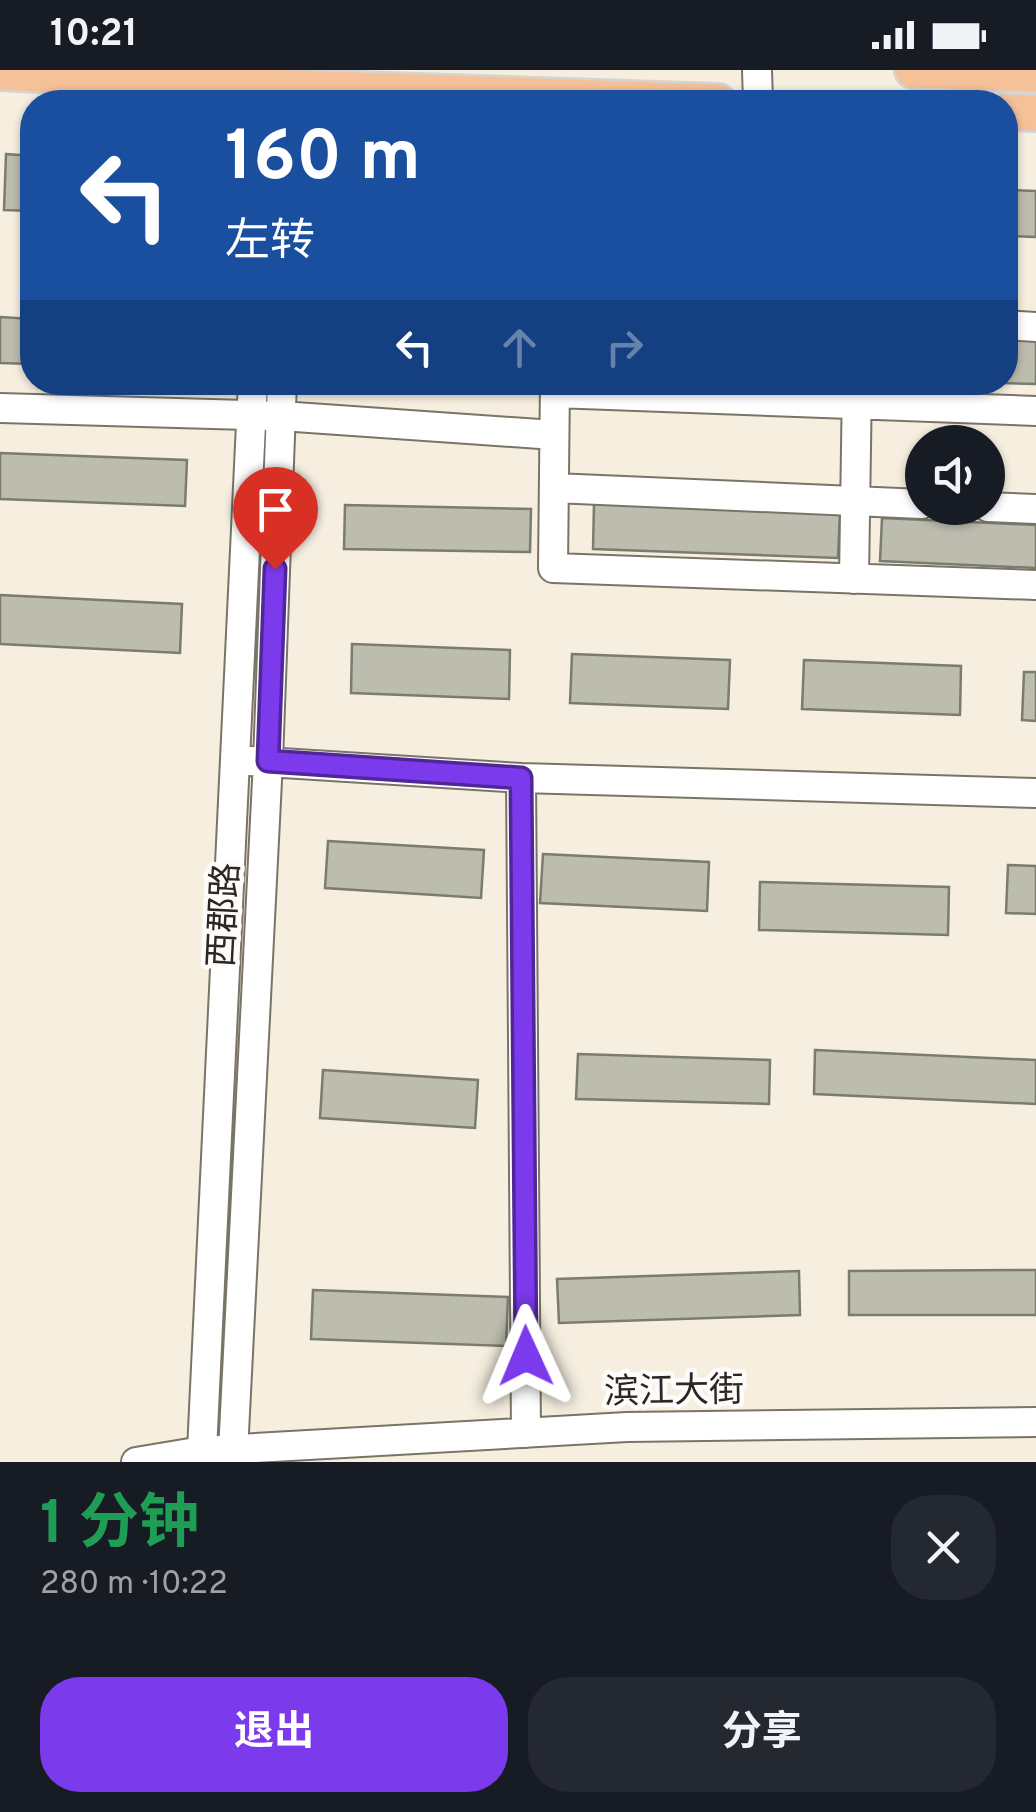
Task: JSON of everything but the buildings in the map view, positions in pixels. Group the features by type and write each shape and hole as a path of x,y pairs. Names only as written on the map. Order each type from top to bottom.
{"main road":[{"path":"912,70 1036,74"},
{"path":"0,72 368,90"}],"street":[{"name":"西郡路","path":"202,1451 253,395"},
{"name":"西郡路","path":"233,1452 268,761 282,395"},
{"path":"555,395 553,568 1036,585"},
{"path":"854,579 857,395"},
{"path":"868,395 1036,411"},
{"path":"0,408 281,416 554,436"},
{"path":"554,488 905,503"},
{"path":"1005,508 1036,509"},
{"path":"234,761 521,778 1036,794"},
{"path":"521,778 526,1433"},
{"name":"滨江大街","path":"136,1462 202,1451 627,1427 1036,1422"}],"route":[{"path":"275,569 268,761 521,778 526,1356"}]}
